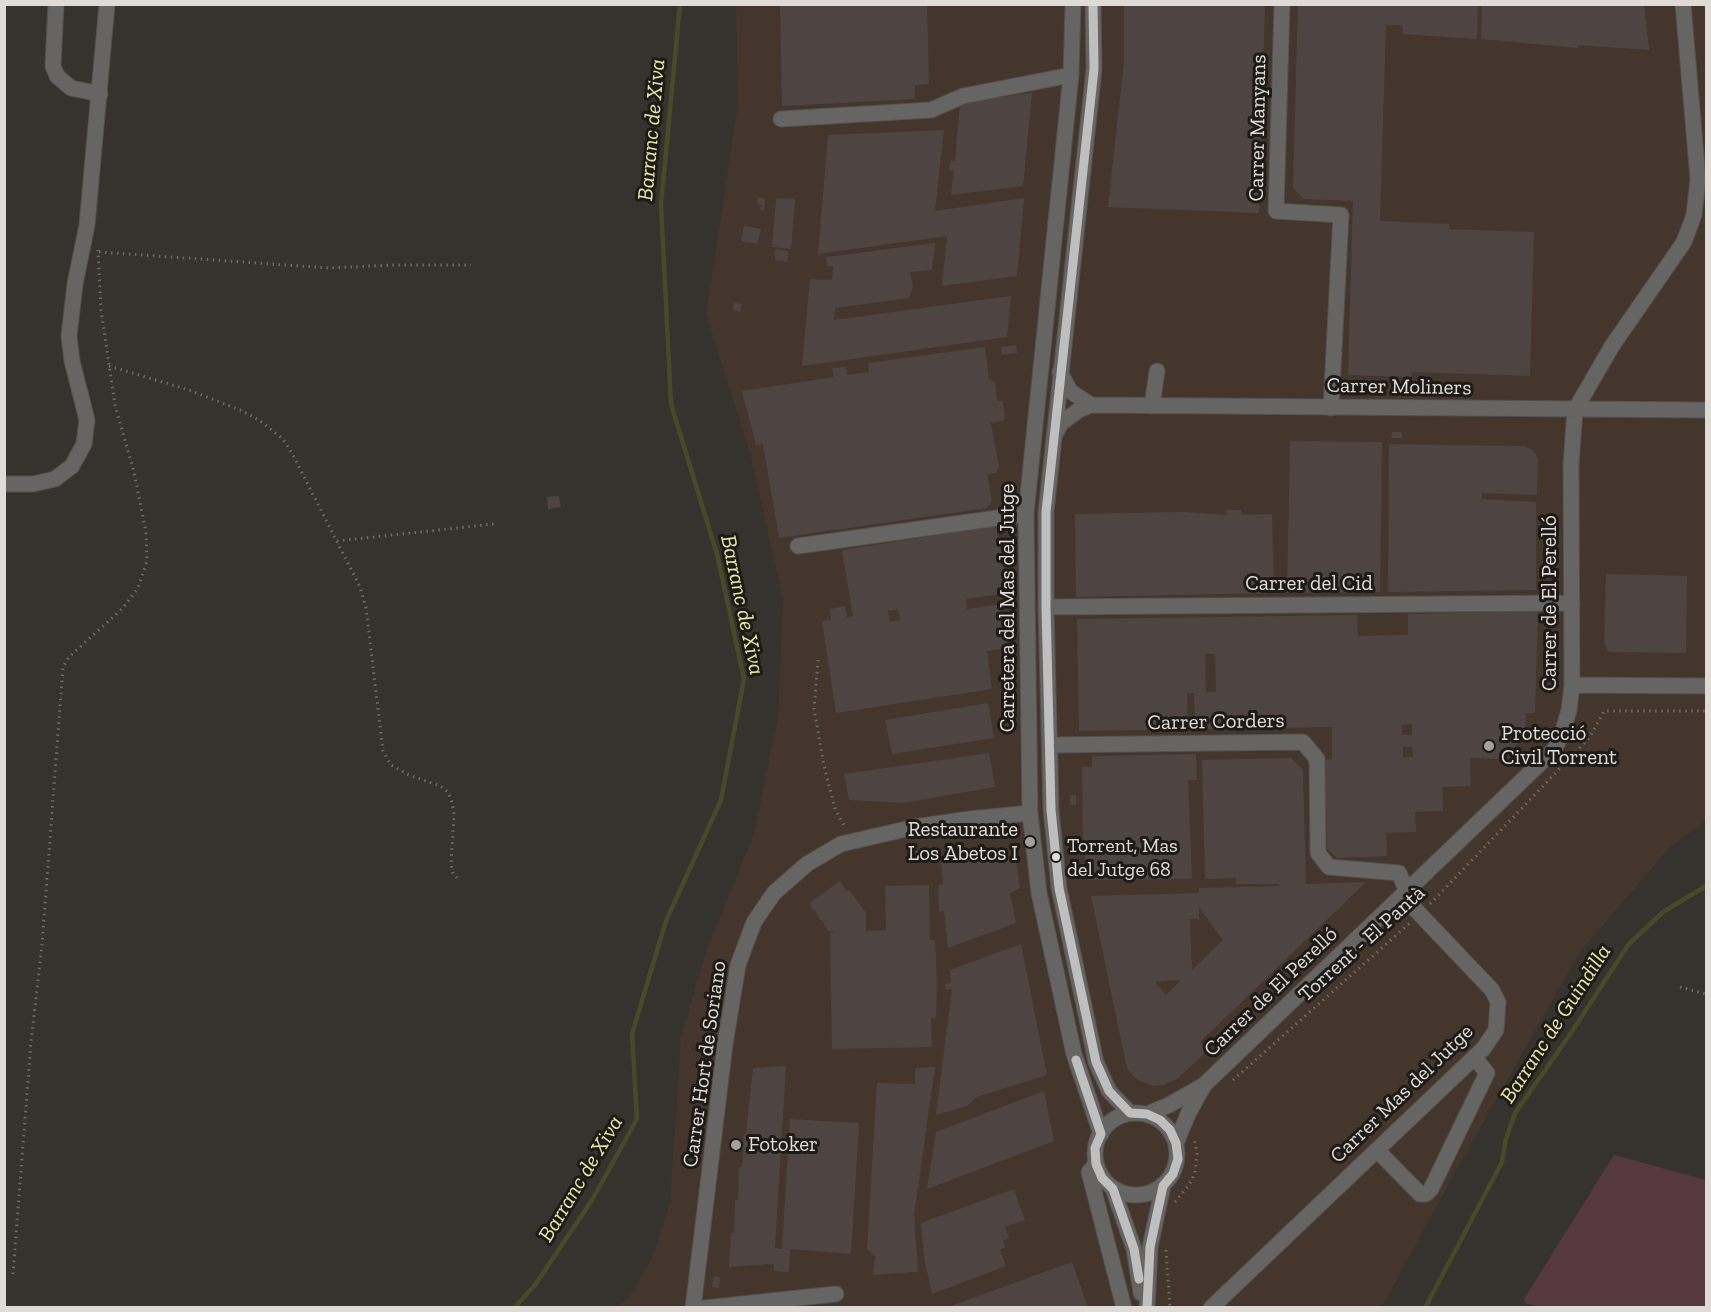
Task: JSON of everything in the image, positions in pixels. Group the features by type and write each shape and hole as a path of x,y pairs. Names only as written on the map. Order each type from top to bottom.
{"street":[{"path":"56,4 53,66 57,76 71,88 100,94"},
{"path":"4,484 33,484 55,479 72,466 84,444 87,420 72,361 69,336 75,284 87,225 107,4"},
{"name":"Carretera del Mas del Jutge","path":"1073,4 1071,75 1026,514 1030,813 1039,893 1074,1054 1101,1134"},
{"name":"Carretera del Mas del Jutge","path":"1094,4 1094,69 1046,512 1051,810 1059,888 1096,1062 1109,1091 1130,1113"},
{"name":"Carrer Manyans","path":"1282,4 1276,211 1341,214 1330,408"},
{"name":"Carrer de El Perelló","path":"1204,1085 1554,750 1562,734 1569,710 1572,685 1572,465 1575,410 1612,346 1684,242 1694,215 1698,179 1683,4"},
{"path":"781,119 931,110 963,96 1071,75"},
{"path":"1152,406 1157,371"},
{"path":"1060,372 1070,391 1091,405"},
{"path":"1053,440 1061,423 1079,410 1091,405"},
{"name":"Carrer Moliners","path":"1091,405 1707,410"},
{"path":"798,546 1026,514"},
{"name":"Carrer del Cid","path":"1046,607 1572,603"},
{"path":"1572,685 1707,686"},
{"name":"Carrer Corders","path":"1050,745 1303,742 1317,759 1318,853 1329,867 1399,873 1407,890"},
{"name":"Carrer Hort de Soriano","path":"693,1308 725,1044 738,965 754,922 774,893 807,864 841,844 885,833 969,819 1030,813"},
{"name":"Carrer Mas del Jutge","path":"1211,1308 1474,1057 1496,1030 1498,1002 1492,990 1414,908 1407,890"},
{"path":"1377,1150 1420,1194 1426,1194 1431,1189 1487,1073 1474,1057"},
{"path":"1147,1114 1169,1105 1204,1085"},
{"path":"1176,1143 1204,1085"},
{"path":"1130,1113 1147,1114 1160,1120 1170,1130 1176,1143 1178,1159 1173,1174 1163,1186 1152,1193 1139,1196 1126,1194 1113,1189 1102,1178 1096,1164 1095,1148 1108,1124 1118,1117 1130,1113"},
{"path":"1096,1164 1089,1172 1124,1308"},
{"path":"1145,1308 1150,1247 1163,1186"},
{"path":"1113,1189 1134,1249 1145,1308"},
{"path":"704,1308 836,1294"}],"path":[{"path":"13,1274 42,945 63,667 69,657 123,608 138,588 147,561 146,532 116,405 101,310 99,252 87,225"},
{"path":"99,252 328,268 471,265"},
{"path":"110,366 189,390 240,410 272,429 283,439 360,588 366,608 383,751 390,765 440,786 448,792 452,802 454,814 451,864 457,878"},
{"path":"337,541 494,524"},
{"path":"818,660 814,709 824,766 835,808 853,841"},
{"name":"Torrent - El Pantà","path":"1226,1086 1420,914 1590,737 1604,711 1707,711"},
{"path":"1680,987 1707,994"},
{"path":"1169,1208 1181,1196 1195,1173 1197,1153 1194,1135"},
{"path":"1165,1242 1170,1308"}],"shaded area":[{"path":"736,5 1706,5 1706,821 1670,847 1580,952 1459,1165 1382,1307 611,1308 628,1299 652,1259 670,1203 681,1036 707,949 754,834 778,716 783,599 750,453 706,314 738,104"},
{"path":"1614,1155 1706,1180 1706,1307 1540,1308 1525,1303 1524,1299"}],"building":[{"path":"780,4 927,4 929,84 915,85 914,99 782,106"},
{"path":"1124,4 1265,4 1259,213 1108,207 1124,61"},
{"path":"1298,4 1478,4 1477,39 1402,34 1403,25 1386,25 1380,221 1449,224 1449,229 1534,232 1530,376 1412,372 1411,377 1348,375 1353,201 1304,199 1293,188"},
{"path":"1482,4 1644,4 1649,50 1578,45 1578,48 1481,39"},
{"path":"1032,93 1023,186 951,195 954,171 949,170 951,160 955,161 960,103"},
{"path":"944,130 935,211 1024,198 1017,276 942,286 947,236 818,254 828,135"},
{"path":"758,197 765,199 764,211 760,208 763,205 757,204"},
{"path":"776,198 795,199 791,249 772,247"},
{"path":"744,226 761,229 757,244 741,241"},
{"path":"935,243 932,270 910,272 913,286 909,298 835,308 834,320 1011,296 1007,337 802,366 810,279 832,280 833,266 827,266 826,257"},
{"path":"775,249 788,251 787,262 775,260"},
{"path":"734,303 741,304 740,312 733,310"},
{"path":"1016,345 1017,353 1002,355 1001,347"},
{"path":"985,347 989,379 995,382 997,401 1003,401 1005,418 1002,421 991,423 999,468 996,473 987,474 992,501 987,508 779,538 763,444 756,445 742,391 834,377 832,368 846,367 847,375 869,372 868,363"},
{"path":"1364,381 1377,382 1377,387 1363,387"},
{"path":"1392,432 1402,432 1402,438 1391,438"},
{"path":"1290,441 1382,442 1380,592 1287,593"},
{"path":"1389,444 1523,446 1533,450 1538,458 1537,495 1482,493 1482,499 1536,502 1536,590 1388,592"},
{"path":"559,496 561,507 548,509 547,497"},
{"path":"1226,510 1241,510 1242,515 1272,514 1274,593 1076,597 1075,514 1184,512 1227,515"},
{"path":"996,526 1002,551 1007,593 966,599 967,609 1001,604 1008,648 987,651 992,689 836,713 822,621 831,620 830,609 845,606 847,617 853,616 842,550","holes":["898,609 900,620 890,622 888,611"]},
{"path":"1606,574 1687,576 1686,653 1609,652 1604,643"},
{"path":"1538,611 1535,713 1526,713 1525,736 1501,759 1470,758 1471,786 1442,787 1443,811 1415,812 1416,832 1386,833 1387,856 1337,858 1327,849 1325,760 1332,759 1332,727 1195,729 1194,693 1187,693 1188,729 1079,731 1077,619 1357,615 1358,636 1408,635 1408,614","holes":["1205,654 1215,654 1216,692 1206,692","1412,724 1412,735 1402,735 1402,725","1403,747 1412,747 1413,757 1403,757"]},
{"path":"988,703 994,738 892,754 885,720"},
{"path":"989,753 995,787 903,803 849,800 844,774"},
{"path":"1196,754 1197,780 1188,780 1192,879 1088,880 1083,842 1082,767 1092,767 1092,756"},
{"path":"1291,758 1303,770 1306,884 1366,882 1200,1042 1207,1051 1177,1079 1163,1085 1153,1086 1138,1080 1128,1070 1091,896 1199,893 1199,888 1279,886 1279,884 1236,884 1236,878 1205,879 1202,760","holes":["1199,907 1223,940 1192,970 1190,919 1199,919","1181,980 1166,995 1155,982 1162,981"]},
{"path":"1070,795 1076,795 1076,805 1070,805"},
{"path":"933,849 933,856 916,858 915,851"},
{"path":"1003,853 1010,859 1016,858 1020,888 1010,893 1016,923 948,948 944,911 939,912 938,885 943,885 941,862 967,860 967,855"},
{"path":"840,881 866,913 866,931 886,930 885,886 929,885 930,940 935,940 937,983 936,1018 931,1018 932,1047 832,1049 830,933 833,931 827,930 823,921 811,908 810,903"},
{"path":"1021,944 1047,1075 976,1097 967,1106 936,1115 952,989 946,990 945,984 951,983 950,970"},
{"path":"786,1066 775,1248 782,1249 790,1119 859,1123 851,1254 790,1249 789,1272 774,1271 774,1264 729,1267 731,1233 734,1233 735,1200 738,1200 739,1167 742,1167 753,1068"},
{"path":"935,1067 914,1215 918,1272 873,1275 875,1256 867,1249 877,1083 915,1084 915,1068"},
{"path":"1044,1091 1054,1141 927,1189 936,1132"},
{"path":"1014,1189 1025,1220 1005,1227 1009,1238 1003,1240 1005,1247 1000,1250 1006,1266 932,1294 924,1257 921,1223"},
{"path":"1072,1262 1088,1308 948,1308 948,1307"},
{"path":"714,1276 720,1277 719,1288 712,1287"}],"waterway":[{"name":"Barranc de Xiva","path":"514,1308 535,1285 592,1200 637,1119 632,1034 666,921 721,800 744,679 717,554 671,404 661,204 680,4"},
{"name":"Barranc de Guindilla","path":"1425,1308 1502,1162 1506,1139 1515,1113 1571,1033 1628,945 1663,912 1706,886"}],"transit line":[{"path":"1093,4 1094,69 1046,512 1051,810 1059,888 1096,1062 1109,1091 1130,1113 1147,1114 1160,1120 1170,1130 1176,1143 1178,1159 1173,1174 1163,1186 1150,1247 1147,1308"},
{"path":"1076,1060 1101,1134 1095,1148 1096,1164 1102,1178 1113,1189 1134,1249 1139,1279"}],"place":[{"name":"Protecció Civil Torrent","path":"1489,746"},
{"name":"Restaurante Los Abetos I","path":"1030,842"},
{"name":"Torrent, Mas del Jutge 68","path":"1056,857"},
{"name":"Fotoker","path":"736,1145"}]}
